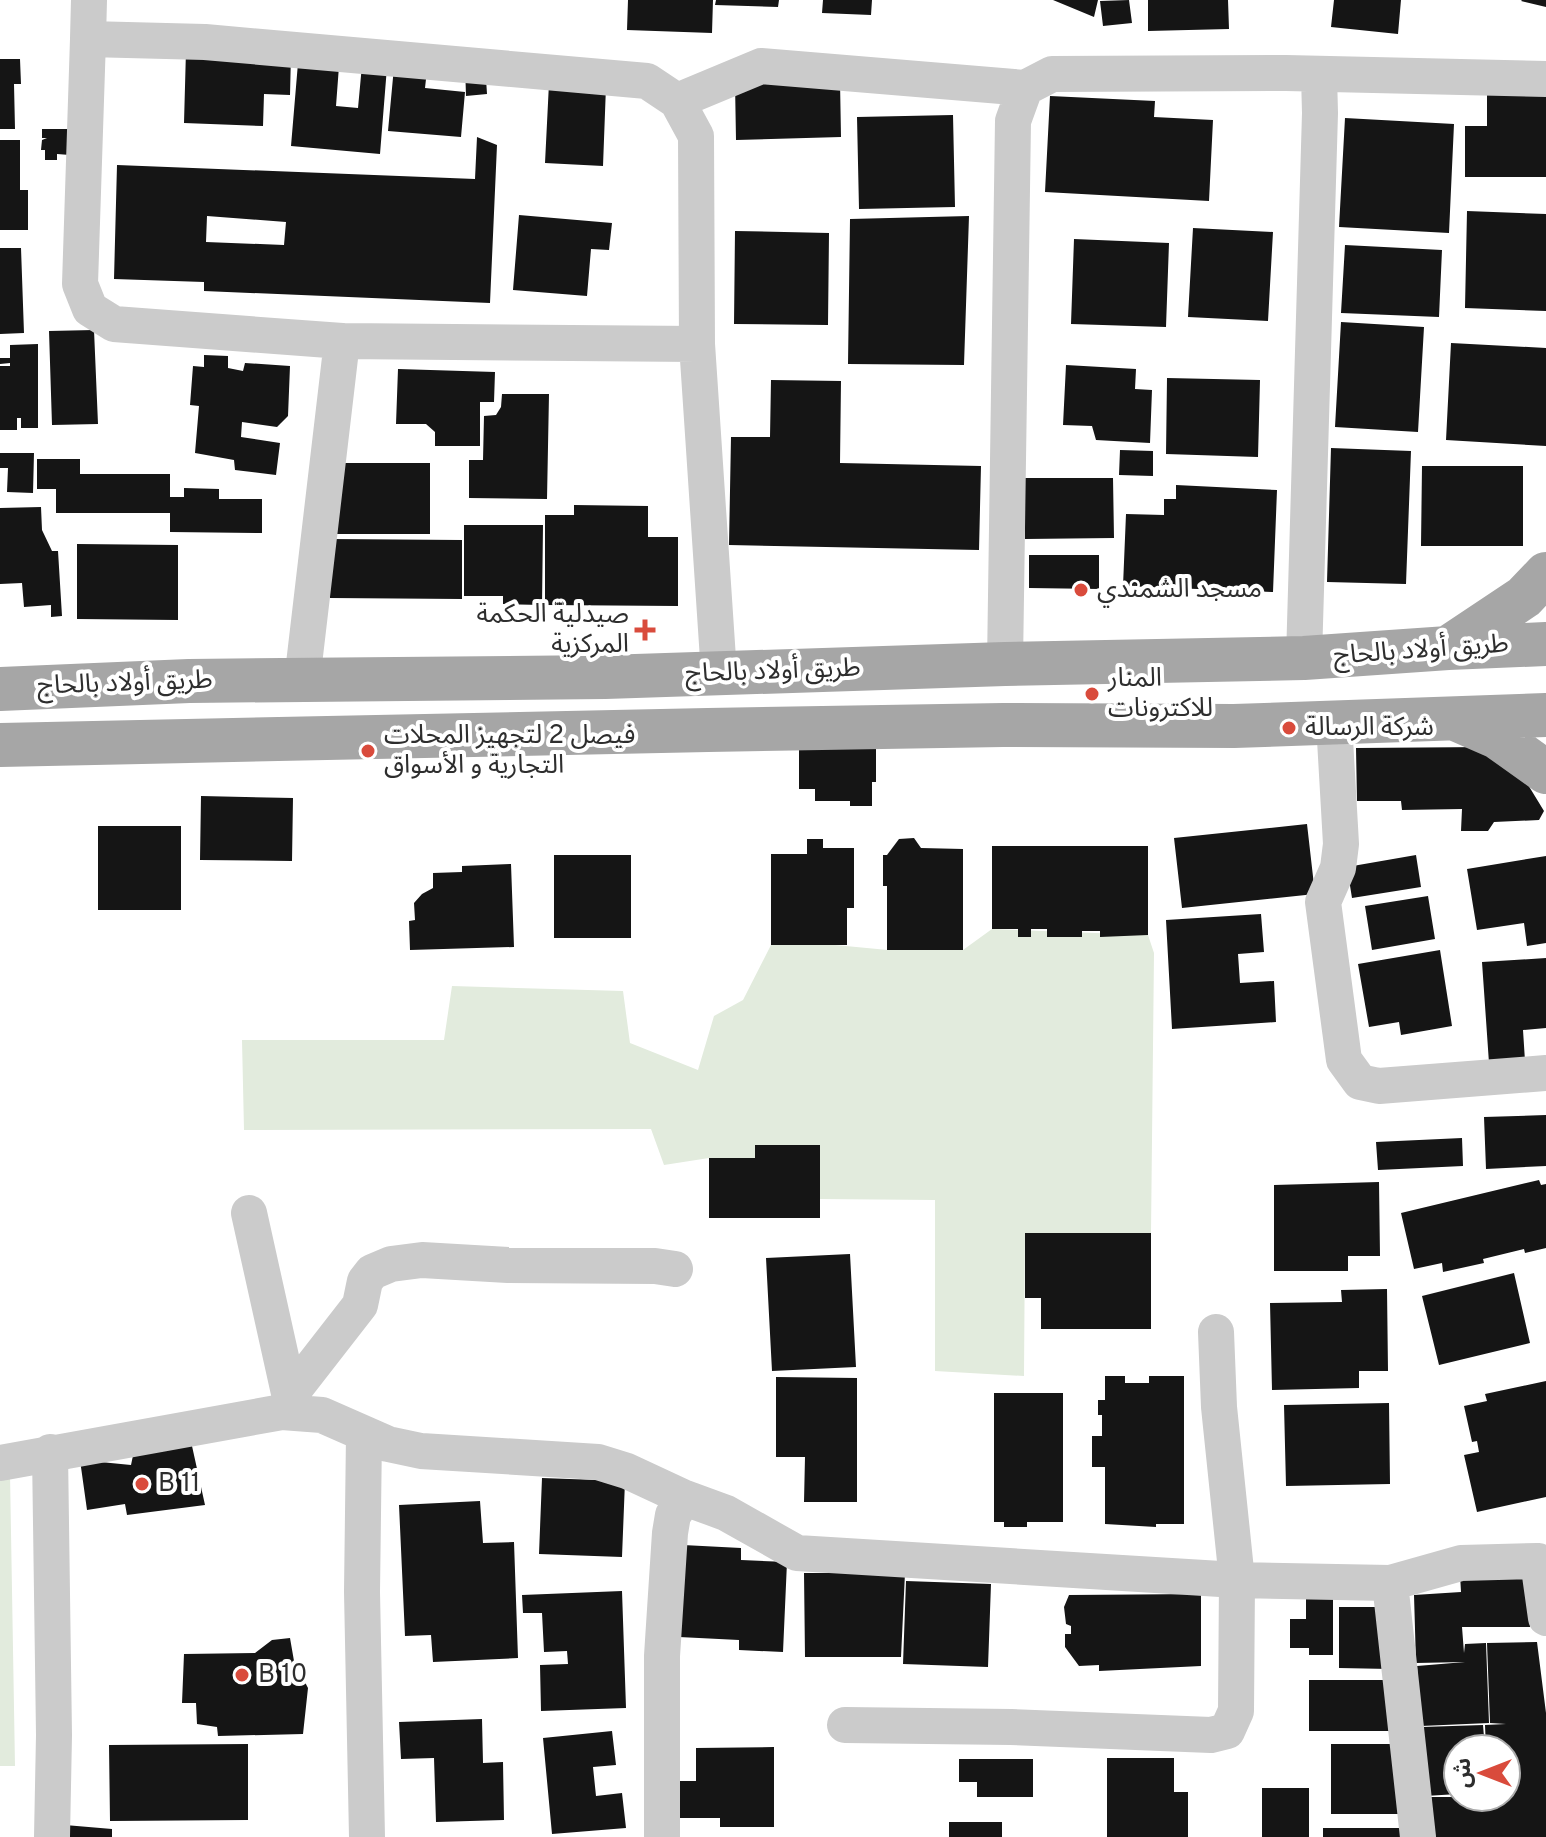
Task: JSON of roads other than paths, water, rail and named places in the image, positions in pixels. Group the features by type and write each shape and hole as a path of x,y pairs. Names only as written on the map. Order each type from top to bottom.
{"main road":[{"path":"1448,648 1524,597 1546,574"},
{"name":"طريق أولاد بالحاج","path":"0,689 189,681 719,674 1304,658 1546,644"},
{"path":"0,745 739,729 1234,726 1546,715"},
{"path":"1452,718 1497,737 1546,772"}],"street":[{"path":"89,0 80,284 90,309 114,324 342,341 697,344"},
{"path":"88,39 205,42 647,81 677,101 696,136 697,344 719,674"},
{"path":"677,101 761,66 1025,88 1052,74 1546,79"},
{"path":"1304,658 1319,75"},
{"path":"1005,664 1013,121 1025,88"},
{"path":"302,681 342,341"},
{"path":"1334,722 1341,844 1338,868 1323,902 1344,1060 1360,1082 1379,1086 1546,1073"},
{"path":"249,1213 292,1404"},
{"path":"292,1404 360,1305 365,1281 372,1272 391,1264 422,1260 675,1269"},
{"path":"845,1725 1219,1734 1227,1731 1236,1711 1237,1580 1219,1407 1216,1332"},
{"path":"0,1463 292,1404 388,1444 421,1451 598,1462 726,1513 797,1553 1237,1580 1390,1583 1461,1563 1542,1562 1546,1618"},
{"path":"364,1435 362,1592 367,1837"},
{"path":"50,1452 54,1735 52,1837"},
{"path":"662,1837 662,1656 670,1533 673,1515 685,1498"},
{"path":"1390,1583 1418,1837"}],"place":[{"name":"مسجد الشمندي","path":"1081,590"},
{"name":"صيدلية الحكمة المركزية","path":"645,630"},
{"name":"المنار للاكترونات","path":"1092,694"},
{"name":"شركة الرسالة","path":"1289,728"},
{"name":"فيصل 2 لتجهيز المحلات التجارية و الأسواق","path":"368,751"},
{"name":"B 11","path":"142,1484"},
{"name":"B 10","path":"242,1675"}]}
